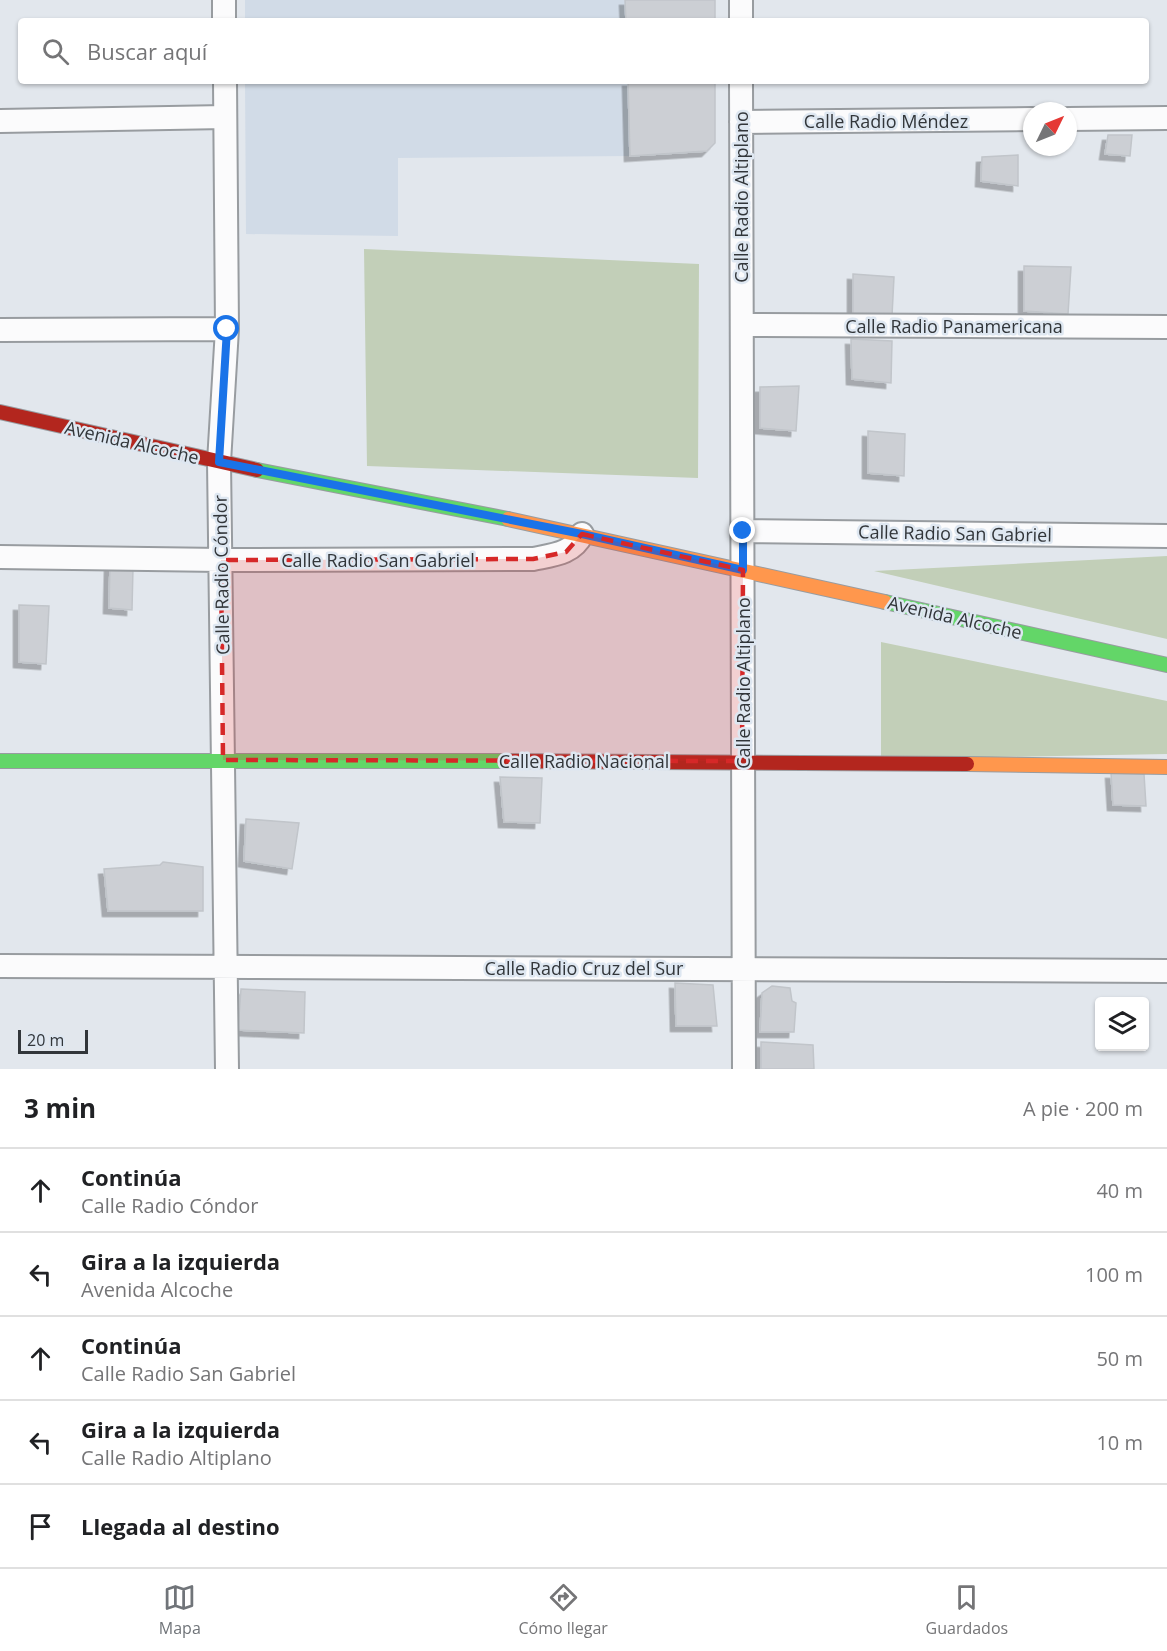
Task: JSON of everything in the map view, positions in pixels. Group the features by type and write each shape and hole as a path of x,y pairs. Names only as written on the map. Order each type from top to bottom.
{"street":[{"path":"224,0 224,18"},
{"path":"741,0 741,18"},
{"name":"Calle Radio Cóndor","path":"225,84 227,329 219,462 227,1069"},
{"name":"Calle Radio Altiplano","path":"741,84 743,531 741,761 745,969 744,1069"},
{"path":"0,122 225,117"},
{"path":"1077,119 1167,118"},
{"name":"Calle Radio Méndez","path":"741,122 1023,119"},
{"name":"Calle Radio Panamericana","path":"742,325 1167,327"},
{"path":"0,330 227,329"},
{"name":"Avenida Alcoche","path":"0,412 219,462 582,534"},
{"name":"Calle Radio San Gabriel","path":"743,531 1167,536"},
{"path":"582,534 743,570"},
{"name":"Calle Radio San Gabriel","path":"0,557 221,560 533,559 566,552 575,545 582,534"},
{"name":"Avenida Alcoche","path":"743,570 1167,665"},
{"name":"Calle Radio Nacional","path":"0,761 741,761 1167,767"},
{"name":"Calle Radio Cruz del Sur","path":"0,966 1167,971"}],"highlighted area":[{"path":"582,534 743,570 742,761 223,760 221,560 533,559 566,552"}],"shaded area":[{"path":"245,0 625,0 626,18 245,18"},
{"path":"245,84 628,84 630,156 398,158 398,236 246,234"}],"green space":[{"path":"364,249 699,264 698,478 367,466"},
{"path":"1167,556 1167,639 874,571"},
{"path":"881,642 1167,701 1167,754 881,759"}],"building":[{"path":"625,0 715,0 715,18 626,18"},
{"path":"628,84 715,84 715,143 707,151 630,156"},
{"path":"1108,135 1132,135 1130,156 1105,154"},
{"path":"1018,155 1018,186 981,181 982,157"},
{"path":"1024,266 1071,267 1068,314 1024,311"},
{"path":"853,274 894,277 892,316 853,315"},
{"path":"851,339 892,341 891,383 852,379"},
{"path":"799,386 796,431 760,428 760,387"},
{"path":"868,431 905,434 904,476 868,473"},
{"path":"110,565 133,568 132,610 109,608"},
{"path":"19,605 49,606 46,664 19,662"},
{"path":"1111,773 1144,774 1146,806 1113,805"},
{"path":"500,777 542,778 540,823 504,822"},
{"path":"246,819 299,823 292,869 244,861"},
{"path":"163,862 203,867 203,911 108,911 104,869 160,865"},
{"path":"675,983 713,985 717,1026 676,1026"},
{"path":"772,986 790,988 792,1001 796,1003 794,1032 760,1032 762,993"},
{"path":"241,989 305,992 304,1033 238,1030"},
{"path":"761,1042 813,1045 814,1069 761,1069"}],"traffic: fast":[{"path":"257,470 508,519"},
{"path":"885,602 1167,665"},
{"path":"0,761 504,761"}],"traffic: slow":[{"path":"508,519 885,602"},
{"path":"967,764 1167,767"}],"traffic: jam":[{"path":"0,412 257,470"},
{"path":"504,761 967,764"}],"route":[{"path":"227,329 219,462 582,534 743,570 743,531"}]}
